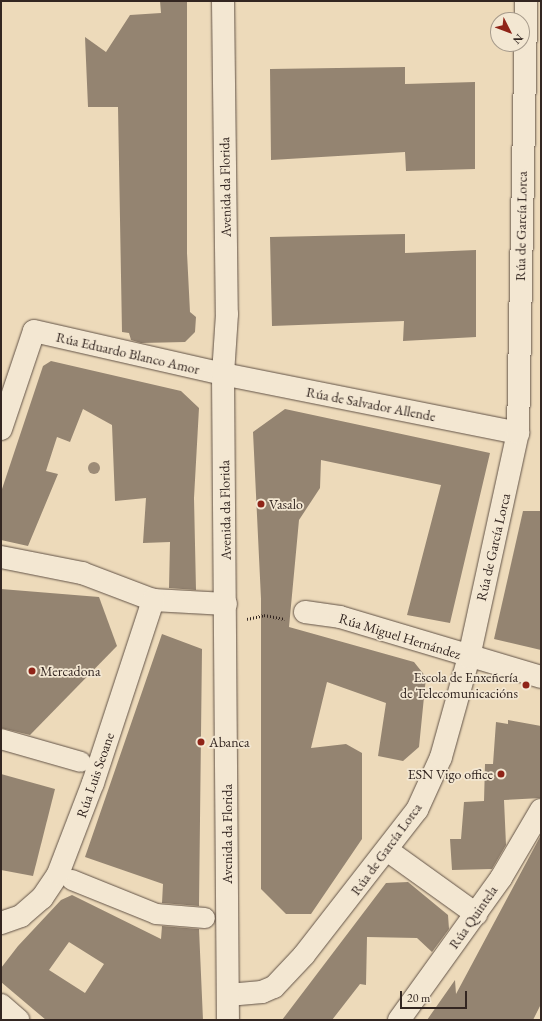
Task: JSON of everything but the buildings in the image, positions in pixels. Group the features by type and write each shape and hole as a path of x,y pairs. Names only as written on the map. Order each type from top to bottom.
{"street":[{"name":"Avenida da Florida","path":"223,1 227,314 223,374 228,1020"},
{"name":"Rúa de García Lorca","path":"228,995 262,992 274,987 304,955 388,850 417,810 441,756 469,658 518,433 532,48 526,1"},
{"name":"Rúa Eduardo Blanco Amor","path":"1,429 34,332 223,374"},
{"name":"Rúa de Salvador Allende","path":"223,374 518,433"},
{"path":"1,557 82,573 153,600 226,611"},
{"name":"Rúa Luis Seoane","path":"1,924 21,916 42,898 58,874 93,783 153,600"},
{"name":"Rúa Miguel Hernández","path":"295,616 340,616 469,658 541,677"},
{"path":"1,739 81,762"},
{"name":"Rúa Quintela","path":"399,1020 476,914 541,810"},
{"path":"388,850 476,914"},
{"path":"72,880 156,914 205,918"},
{"path":"1,1005 18,1020"}],"path":[{"path":"226,611 251,619 264,615 295,616"}],"place":[{"name":"Vasalo","path":"261,504"},
{"name":"Mercadona","path":"32,671"},
{"name":"Escola de Enxeñería de Telecomunicacións","path":"526,685"},
{"name":"Abanca","path":"201,742"},
{"name":"ESN Vigo office","path":"501,774"}]}
